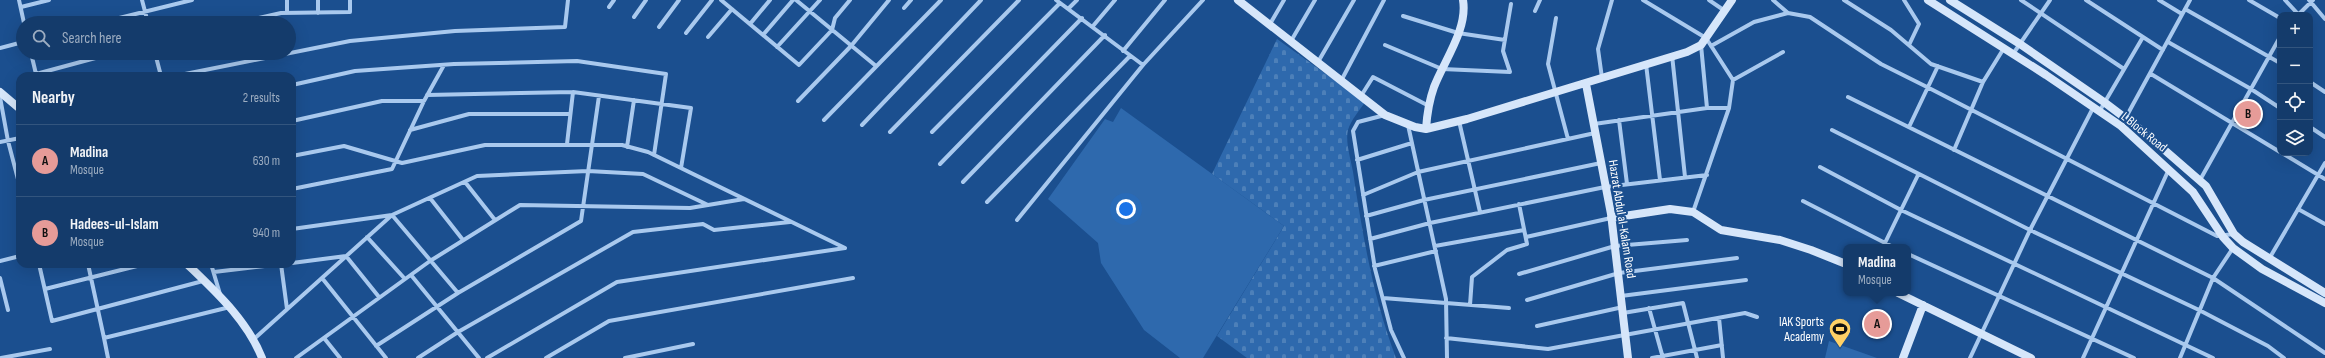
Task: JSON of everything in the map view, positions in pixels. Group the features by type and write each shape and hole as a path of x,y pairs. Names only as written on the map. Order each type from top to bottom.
{"street":[{"path":"19,0 23,16"},
{"path":"21,7 49,0"},
{"path":"142,0 146,16"},
{"path":"126,16 192,0"},
{"path":"287,13 288,0"},
{"path":"318,0 318,13"},
{"path":"272,16 287,13 350,12 350,0"},
{"path":"296,52 350,41 455,31 565,27 568,0"},
{"path":"609,7 614,0"},
{"path":"634,17 646,0"},
{"path":"659,27 679,0"},
{"path":"686,33 712,0"},
{"path":"721,0 799,65 832,30 836,18 850,0"},
{"path":"750,24 770,0"},
{"path":"763,35 793,0"},
{"path":"796,0 876,66"},
{"path":"777,47 820,0"},
{"path":"904,8 911,0"},
{"path":"824,120 941,0"},
{"path":"862,125 982,0"},
{"path":"890,132 1019,0"},
{"path":"1069,8 1077,0"},
{"path":"1093,26 1115,0"},
{"path":"1123,51 1165,0"},
{"path":"1017,220 1142,65 1203,0"},
{"path":"1238,0 1248,3 1270,24 1385,115 1408,125 1426,129 1459,121 1586,84 1646,63 1687,52 1703,42 1732,0"},
{"path":"1270,24 1284,0"},
{"path":"1291,41 1315,0"},
{"path":"1318,62 1354,0"},
{"path":"1341,81 1384,0"},
{"path":"1426,129 1429,106 1462,22 1463,0"},
{"path":"1535,11 1540,0"},
{"path":"1602,78 1598,49 1612,0"},
{"path":"1643,0 1711,46 1733,80 1729,108 1693,212"},
{"path":"1710,0 1725,11"},
{"path":"1773,0 1788,13"},
{"path":"1844,0 1891,30 1931,64 1983,82"},
{"path":"1904,0 1918,24 1909,45"},
{"name":"L Block Road","path":"1928,0 2004,48 2121,126 2194,192 2223,236 2233,248 2262,269 2325,304"},
{"name":"L Block Road","path":"1950,0 2020,44 2125,117 2206,186 2234,234 2269,260 2325,293"},
{"path":"2021,0 2124,69"},
{"path":"2013,54 2050,0"},
{"path":"2086,0 2163,50"},
{"path":"2160,0 2182,14"},
{"path":"2121,126 2190,0"},
{"path":"2249,0 2277,16"},
{"path":"2285,0 2295,12"},
{"path":"798,101 851,46 886,1"},
{"path":"932,132 1058,1 1093,26 1142,65"},
{"path":"2301,12 2311,1 2325,19"},
{"path":"1385,45 1442,70 1510,72 1503,51 1511,4"},
{"path":"708,37 732,9"},
{"path":"2185,9 2277,61"},
{"path":"1711,46 1754,22 1788,13 1810,17 1881,64 2217,236 2234,234"},
{"path":"1403,16 1458,33 1505,40"},
{"path":"940,164 1082,18"},
{"path":"1556,18 1548,64 1568,139"},
{"path":"963,182 1104,35"},
{"path":"1970,358 2030,230 2067,159 2096,110 2104,102 2143,37"},
{"path":"2200,180 2277,41"},
{"path":"1703,42 1707,108"},
{"path":"2168,42 2251,89 2277,106"},
{"path":"0,48 16,44"},
{"path":"1954,150 1983,82 2004,48"},
{"path":"1733,80 1783,52"},
{"path":"1672,55 1685,177"},
{"path":"987,202 1130,56"},
{"path":"33,60 36,72"},
{"path":"43,72 88,60"},
{"path":"157,60 160,72"},
{"path":"195,72 255,60"},
{"path":"296,84 355,71 444,65 577,61 666,74 654,155"},
{"path":"1646,63 1660,180"},
{"path":"296,188 392,169 427,95 444,65"},
{"path":"1909,128 1938,66"},
{"path":"2150,74 2277,150"},
{"path":"1361,96 1373,77 1429,106"},
{"name":"Hazrat Abdul al-Kalam Road","path":"1586,84 1611,218 1619,273 1628,358"},
{"path":"2313,84 2325,92"},
{"path":"0,92 16,106"},
{"path":"427,95 573,92 691,108 681,168"},
{"path":"567,144 573,92"},
{"path":"376,346 458,293 581,221 599,96"},
{"path":"0,97 8,141 16,170"},
{"path":"1848,97 2213,278 2325,353"},
{"path":"627,147 634,100"},
{"path":"296,120 382,101 424,101"},
{"path":"1593,124 1707,108 1729,108"},
{"path":"410,130 469,114 570,114"},
{"path":"1385,115 1358,122 1354,131 1362,195 1374,266 1391,330 1404,358"},
{"path":"1619,120 1627,184"},
{"path":"1459,121 1480,212"},
{"path":"1408,125 1446,303 1447,358"},
{"path":"2313,129 2325,137"},
{"path":"1832,130 1918,175 2030,230 2199,310 2268,346 2284,358"},
{"path":"1362,195 1418,172 1595,133"},
{"path":"0,142 16,139"},
{"path":"1357,160 1412,143"},
{"path":"296,155 344,146 402,162 484,145 592,144 627,147 654,155 845,248 617,282 487,358"},
{"path":"2287,156 2325,179"},
{"path":"1366,216 1424,200 1475,191 1601,162"},
{"path":"2269,260 2325,162"},
{"path":"1820,167 1901,210 2213,358"},
{"path":"2083,358 2169,168"},
{"path":"296,229 392,215 477,176 588,171 643,174 708,205"},
{"path":"1370,239 1430,223 1606,187 1707,175"},
{"path":"1884,244 1918,175"},
{"path":"465,182 495,220"},
{"path":"430,198 463,240"},
{"path":"296,358 430,261 520,204 690,208 745,199"},
{"path":"1803,201 1882,244"},
{"path":"1470,305 1472,278 1507,250 1527,244 1519,204"},
{"path":"2298,208 2325,224"},
{"path":"1526,237 1611,218 1670,209 1693,212 1721,230 1780,240 1843,263"},
{"path":"392,215 458,293"},
{"path":"254,339 392,215"},
{"path":"418,358 458,332 633,232 703,224 714,230 791,222"},
{"path":"1374,266 1435,249 1524,230"},
{"path":"367,237 405,279"},
{"path":"1519,274 1615,246 1687,240"},
{"path":"2180,358 2213,278 2233,248"},
{"path":"1911,255 2134,358"},
{"path":"296,262 346,256"},
{"path":"346,256 379,297"},
{"path":"0,261 16,257"},
{"path":"1527,300 1619,273 1737,258"},
{"path":"40,268 52,321 204,281"},
{"path":"89,268 99,308 108,358"},
{"path":"45,289 128,268"},
{"path":"191,268 230,307 254,339 262,358"},
{"path":"212,268 220,296"},
{"path":"214,272 248,268"},
{"path":"282,268 287,309"},
{"path":"411,275 479,358"},
{"path":"0,278 8,310"},
{"path":"322,278 386,358"},
{"path":"546,358 609,321 853,278"},
{"path":"1621,296 1746,280"},
{"path":"1904,296 2031,358"},
{"path":"1382,298 1509,308"},
{"path":"1537,326 1623,310 1683,303 1687,324 1697,358"},
{"path":"1903,358 1922,305"},
{"path":"104,338 230,307"},
{"path":"1649,308 1663,357"},
{"path":"1446,338 1548,349 1745,313 1758,317"},
{"path":"1719,318 1723,358"},
{"path":"324,338 340,358"},
{"path":"625,358 693,344"},
{"path":"1652,358 1722,345"},
{"path":"0,353 1,358 50,349"}],"green space":[{"path":"1277,39 1365,102 1349,126 1347,135 1348,145 1365,243 1375,289 1396,358 1247,358 1217,336 1284,226 1212,174"},
{"path":"1121,108 1284,226 1203,358 1180,358 1144,330 1101,263 1098,243 1048,199 1105,119 1113,122"},
{"name":"IAK Sports Academy","path":"1829,341 1877,358 1825,358"}],"place":[{"name":"Hadees-ul-Islam","path":"2248,114"},
{"name":"Madina","path":"1877,324"},
{"name":"IAK Sports Academy","path":"1840,348"}]}
